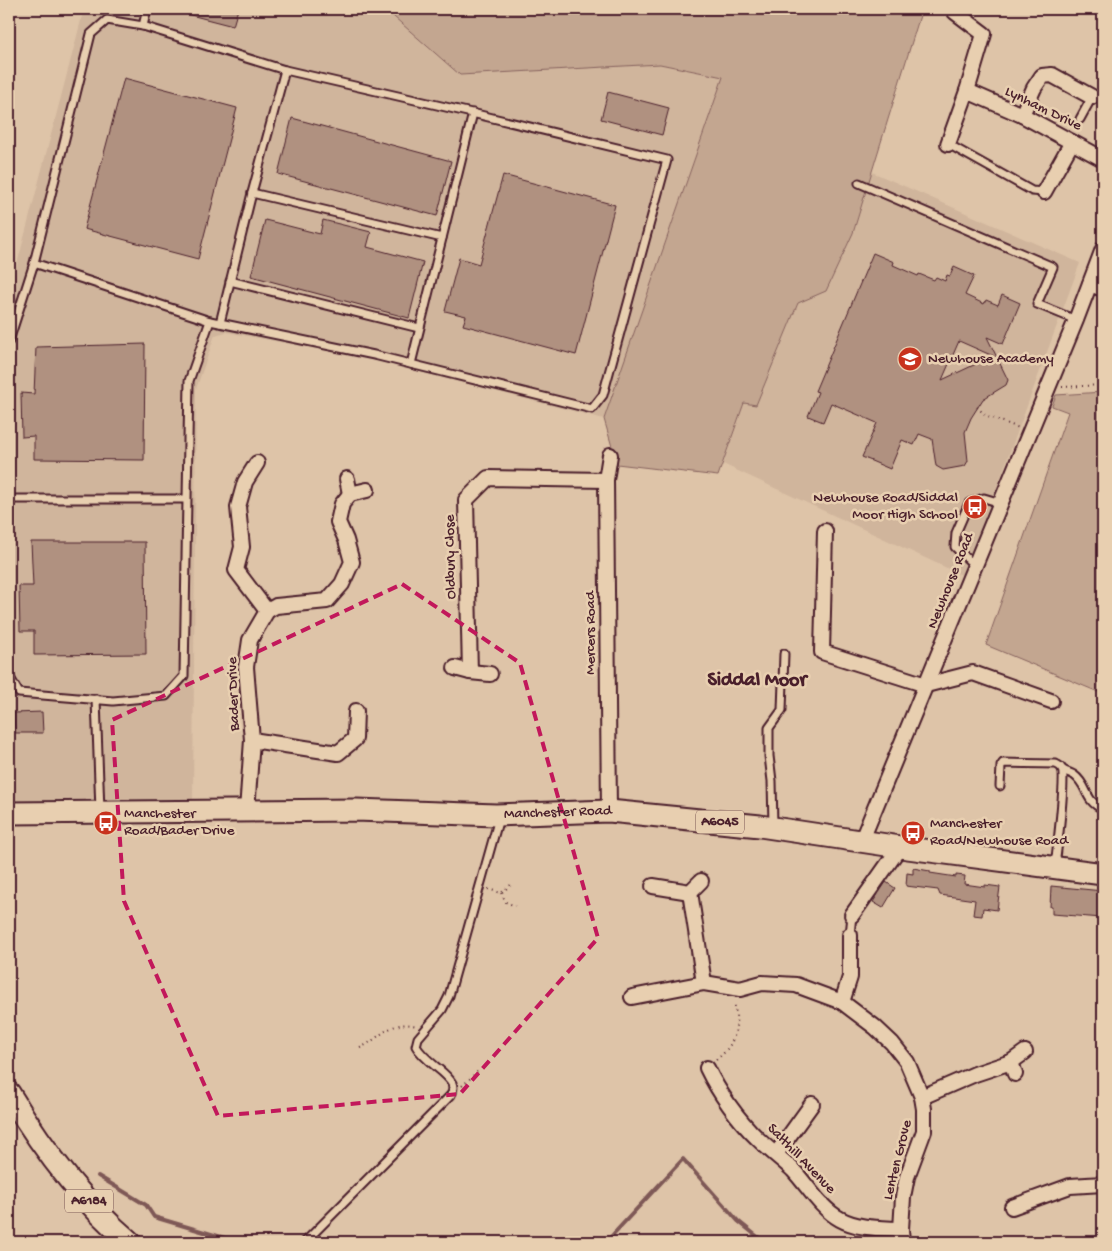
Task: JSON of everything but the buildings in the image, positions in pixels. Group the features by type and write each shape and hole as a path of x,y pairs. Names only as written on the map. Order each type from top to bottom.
{"main road":[{"name":"Manchester Road","path":"9,813 356,810 499,815 608,811 773,828 861,842 1103,874"},
{"name":"A6184","path":"9,1093 52,1157 107,1223 130,1242"},
{"name":"A6184","path":"9,1116 19,1133 52,1157"}],"street":[{"path":"948,144 968,91 984,34 955,12"},
{"path":"1022,115 1034,88 1042,76 1052,75 1092,97"},
{"name":"Lynham Drive","path":"968,91 1022,115 1103,159"},
{"path":"1044,192 1072,142"},
{"name":"Newhouse Road","path":"861,842 1076,320 1097,287 1103,249"},
{"name":"Mercers Road","path":"608,811 606,480 610,455"},
{"path":"257,463 245,482 238,506 242,547 236,570 267,611 276,606 327,601 342,584 352,562 346,540 338,522 342,504 350,494 367,490"},
{"name":"Oldbury Close","path":"470,672 466,500 488,478 606,480"},
{"path":"348,479 350,494"},
{"path":"825,531 822,652 926,685 973,673 1051,701"},
{"name":"Bader Drive","path":"247,811 252,740 246,667 250,640 267,611"},
{"path":"455,668 490,674"},
{"path":"252,740 338,753 355,739 356,710"},
{"path":"852,915 900,847"},
{"path":"690,892 701,881"},
{"path":"654,886 690,892"},
{"path":"690,892 704,983"},
{"path":"842,1002 856,957 850,935"},
{"name":"Lenten Grove","path":"632,996 704,983 740,989 762,983 796,985 842,1002 876,1028 907,1062 922,1097 925,1120 924,1131 902,1196 901,1236"},
{"path":"922,1097 975,1074 1013,1068 1025,1052"},
{"name":"Salthill Avenue","path":"707,1068 714,1082 757,1138 793,1170 817,1199 840,1219 901,1236"},
{"path":"776,1154 812,1104"},
{"path":"1012,1207 1070,1186 1103,1184"}],"lane":[{"path":"143,26 147,9"},
{"path":"9,341 34,263 91,34 106,20 143,26 285,70 667,160 603,395 592,409 411,364 210,321 34,263"},
{"path":"220,323 285,70"},
{"path":"1080,119 1092,97"},
{"path":"411,364 473,113"},
{"path":"948,144 1032,191 1044,192"},
{"path":"859,183 1053,267 1037,304 1076,320"},
{"path":"252,193 442,238"},
{"path":"230,281 420,328"},
{"path":"9,613 9,676 19,692 112,701 166,696 184,676 189,381 210,321"},
{"path":"975,566 956,547 956,533 969,502 984,498 1000,503"},
{"path":"9,499 186,499"},
{"path":"773,828 769,728 782,710 784,654"},
{"path":"96,699 100,812"},
{"path":"1000,786 1001,766 1003,763 1039,762 1056,764 1074,775 1082,784 1094,805 1103,809"},
{"path":"1055,868 1063,770"},
{"path":"305,1242 451,1095 453,1089 452,1082 420,1053 416,1046 418,1038 442,1010 449,996 499,823 499,815"},
{"path":"850,935 852,915"}],"path":[{"path":"1050,383 1062,386 1103,385"},
{"path":"977,407 985,415 1030,432"},
{"path":"501,893 512,884"},
{"path":"481,886 501,893 506,902 515,906"},
{"path":"707,1068 727,1051 736,1030 737,1020 731,987"},
{"path":"360,1048 372,1042 381,1033 395,1025 406,1023 426,1029"},
{"path":"453,1089 462,1086 478,1071"}],"highlighted area":[{"path":"402,584 520,663 598,938 460,1094 218,1116 124,901 112,720"}],"shaded area":[{"path":"84,9 385,9 460,75 660,64 723,77 604,419 366,358 226,332 215,335 196,389 193,803 9,804 9,295"},
{"path":"385,9 922,9 853,233 826,291 798,303 756,405 744,403 718,476 617,464 604,419 723,77 660,64 460,75"},
{"name":"Newhouse Academy","path":"872,172 1080,263 964,576 723,464 744,403 756,404 798,303 853,233"},
{"path":"1103,392 1103,694 986,645 1068,412 1052,406 1056,395"}],"waterway":[{"path":"606,1242 683,1159 738,1221 764,1242"},
{"path":"98,1176 146,1205 154,1217 238,1242"}],"place":[{"name":"Newhouse Academy","path":"910,359"},
{"name":"Newhouse Road/Siddal Moor High School","path":"975,507"},
{"name":"Manchester Road/Bader Drive","path":"106,823"},
{"name":"Manchester Road/Newhouse Road","path":"913,833"}],"district":[{"name":"Siddal Moor","path":"757,681"}]}
